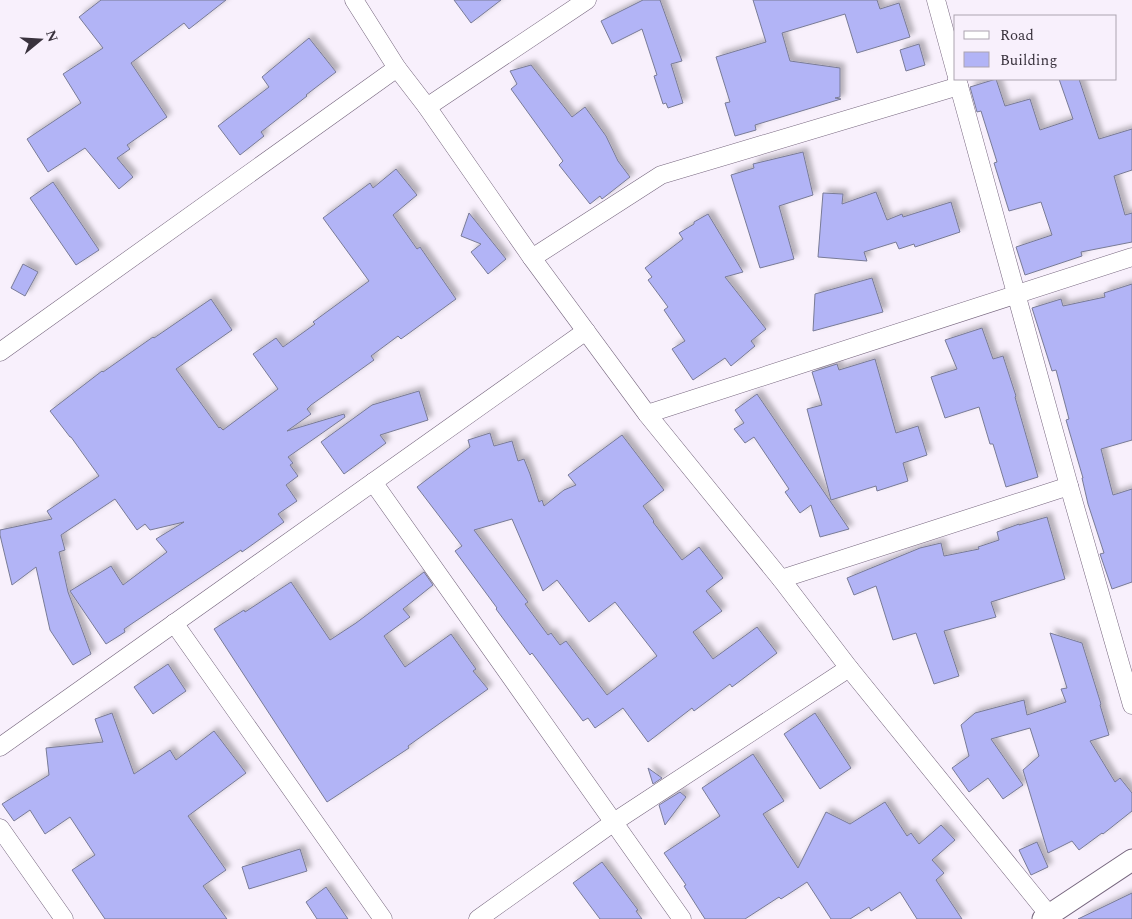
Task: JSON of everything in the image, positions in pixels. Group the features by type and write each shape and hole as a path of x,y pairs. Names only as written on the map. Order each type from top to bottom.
{"street":[{"path":"354,0 398,68 532,258 648,414 1046,917 1132,860"},
{"path":"427,107 586,0"},
{"path":"936,0 954,65"},
{"path":"0,352 398,68"},
{"path":"532,258 661,175 955,80"},
{"path":"958,80 1069,486 1132,705"},
{"path":"648,414 1132,256"},
{"path":"0,747 586,331"},
{"path":"373,482 682,919"},
{"path":"781,580 1069,486"},
{"path":"174,623 383,919"},
{"path":"478,919 614,822 849,668"},
{"path":"0,828 64,919"}],"building":[{"path":"101,0 226,0 189,29 184,23 131,63 167,117 127,145 130,149 117,158 133,177 119,189 85,148 48,172 27,139 81,103 63,74 103,48 79,17"},
{"path":"454,0 501,0 471,23"},
{"path":"643,0 660,0 682,61 671,64 683,103 668,108 666,103 663,104 654,76 657,75 642,29 612,44 601,21"},
{"path":"753,0 877,0 880,9 899,3 910,37 857,53 845,14 782,33 790,61 840,68 840,97 835,98 841,99 755,125 756,130 735,136 725,103 730,102 716,57 766,42"},
{"path":"309,38 336,72 261,132 264,136 240,155 218,126 269,87 262,77"},
{"path":"919,44 925,65 906,71 900,50"},
{"path":"531,65 572,117 585,107 606,136 618,161 630,177 602,199 600,196 590,204 559,165 563,161 511,89 517,84 510,71"},
{"path":"996,80 1005,106 1030,99 1040,130 1073,119 1059,80 1079,80 1099,139 1132,129 1132,170 1114,176 1125,215 1132,213 1132,242 1081,252 1082,256 1025,275 1016,247 1052,235 1041,202 1009,211 994,163 997,162 981,111 977,112 970,87"},
{"path":"803,152 813,195 779,206 794,259 760,268 731,175 754,168 753,164"},
{"path":"396,169 417,195 393,215 417,249 420,247 456,299 401,339 398,336 371,356 374,360 311,405 307,409 311,414 287,431 344,414 345,417 288,457 293,463 290,465 298,476 286,485 297,501 278,514 284,522 242,552 241,550 124,629 125,632 106,644 70,591 111,566 123,585 167,552 156,539 184,522 150,530 145,524 137,530 115,499 61,535 65,550 59,552 68,592 91,654 73,665 50,630 36,567 12,585 0,535 0,530 52,519 47,511 99,476 50,411 102,371 211,299 232,330 176,369 219,428 223,430 278,389 253,354 276,338 283,347 315,324 313,322 369,281 323,218 370,183 373,188"},
{"path":"53,182 99,250 76,265 30,198"},
{"path":"876,192 887,220 902,214 903,217 951,202 960,232 915,247 914,244 899,249 896,242 864,252 867,261 818,257 823,193 843,194 842,204"},
{"path":"469,213 506,259 488,274 471,252 481,244 461,236"},
{"path":"708,214 743,272 725,277 766,329 751,341 755,346 731,366 725,358 693,380 672,349 685,341 664,310 668,307 648,280 652,277 645,268 683,239 679,233"},
{"path":"23,264 38,272 25,296 11,288"},
{"path":"872,278 883,312 813,331 815,294"},
{"path":"1132,284 1132,440 1101,449 1113,495 1132,489 1132,582 1112,589 1100,554 1104,553 1088,504 1083,478 1066,420 1069,419 1056,370 1052,371 1032,308 1061,299 1063,306 1105,297 1104,293"},
{"path":"982,328 993,359 1003,356 1038,477 1006,487 979,407 945,418 931,377 957,369 945,340"},
{"path":"875,359 896,433 918,426 927,455 903,463 908,481 877,491 876,486 831,500 807,409 822,405 812,372 837,364 839,370"},
{"path":"419,391 428,420 380,435 386,443 344,474 321,442 372,405"},
{"path":"757,394 849,529 820,537 811,505 800,513 785,492 789,489 754,437 745,443 734,429 744,423 735,410"},
{"path":"490,433 494,446 512,441 518,461 524,459 539,502 542,500 544,506 564,490 576,485 568,475 622,435 664,490 643,506 653,522 682,560 699,547 723,578 706,591 722,611 693,632 713,659 757,627 777,653 732,687 730,684 694,711 692,708 648,742 623,708 595,728 588,718 583,721 496,609 455,551 462,546 417,487 470,447 468,440","holes":["512,519 543,591 557,580 589,622 615,602 657,656 607,695 566,641 560,645 551,633 548,635 525,604 528,602 474,530"]},
{"path":"1047,517 1065,579 991,602 996,617 944,631 959,676 934,684 916,633 893,640 876,586 854,595 847,578 920,548 941,543 944,556 979,549 978,547 999,540 997,532"},
{"path":"424,572 433,585 403,609 410,617 384,636 405,667 451,634 476,669 473,671 488,689 408,746 409,748 327,802 214,629 244,610 245,612 291,582 330,640"},
{"path":"1050,633 1082,643 1109,735 1090,741 1115,782 1120,778 1132,793 1132,811 1079,850 1072,841 1048,853 1023,770 1039,756 1030,728 991,739 1023,785 1003,799 988,778 969,792 952,768 969,756 961,725 975,713 1024,700 1027,715 1066,702 1061,689 1067,688"},
{"path":"168,664 186,691 153,714 134,687"},
{"path":"112,713 134,774 170,750 176,760 214,731 246,773 188,816 226,870 203,886 227,919 105,919 72,870 95,855 70,817 45,834 30,810 14,821 2,804 49,775 46,748 103,742 95,719"},
{"path":"815,713 851,768 820,789 784,734"},
{"path":"753,754 784,801 763,814 798,868 826,812 850,824 885,802 907,836 911,833 919,844 941,825 955,840 932,860 944,873 936,880 962,919 917,919 900,892 871,911 869,907 850,919 831,919 807,882 745,919 705,919 684,886 686,885 664,853 720,816 702,788"},
{"path":"648,768 662,778 653,784"},
{"path":"680,792 686,797 665,825 659,805"},
{"path":"1037,842 1048,867 1031,875 1019,850"},
{"path":"300,849 307,871 249,889 242,867"},
{"path":"602,862 638,910 636,911 642,919 600,919 573,883"},
{"path":"326,887 348,919 317,919 306,902"},
{"path":"1132,893 1132,919 1078,919"}]}
